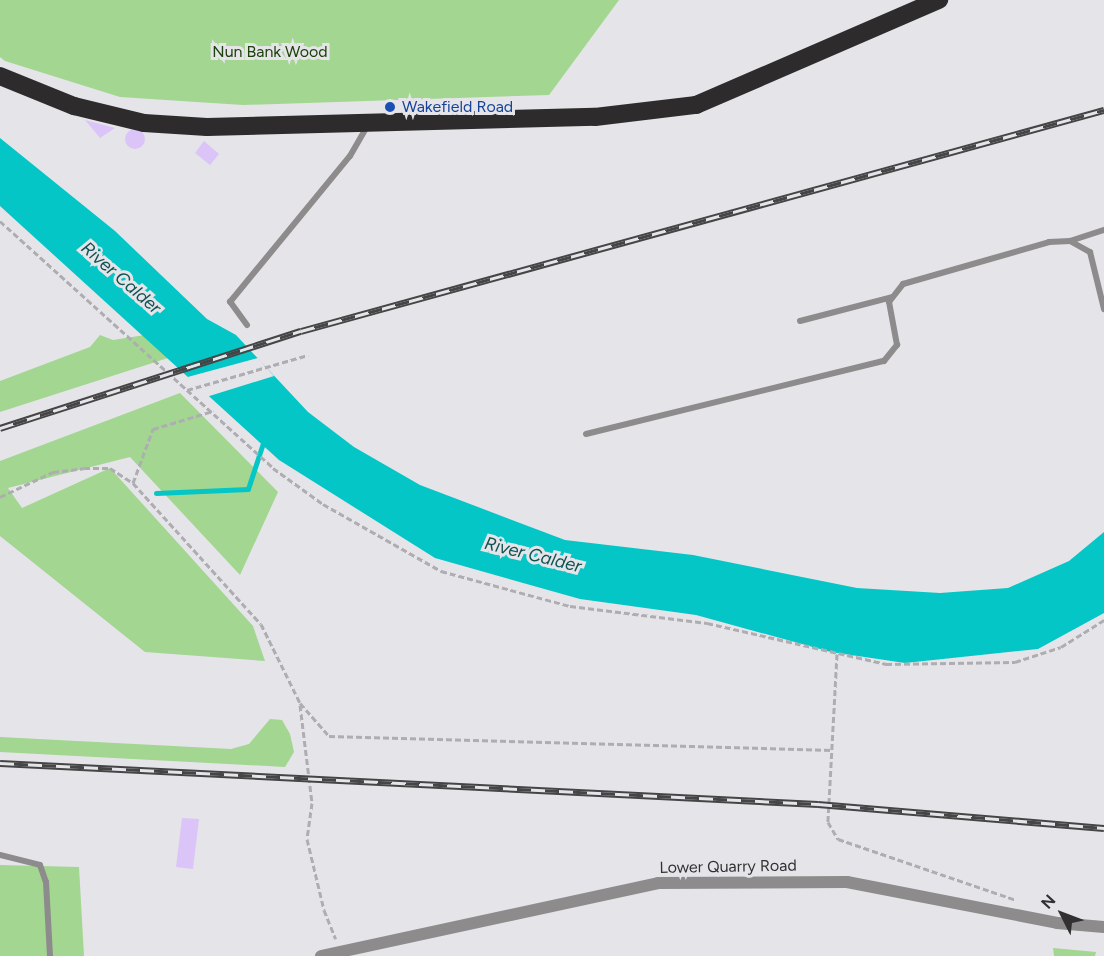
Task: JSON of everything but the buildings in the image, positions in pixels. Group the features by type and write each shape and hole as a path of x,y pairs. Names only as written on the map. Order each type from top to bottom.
{"highway":[{"path":"0,76 74,106 144,123 207,127 373,119 595,117 696,105 939,0"}],"street":[{"name":"Lower Quarry Road","path":"321,956 341,949 658,883 848,882 1057,923 1104,927"}],"lane":[{"path":"247,325 230,302 350,156 373,119"},
{"path":"800,321 892,297 913,280 1070,241 1104,230"},
{"path":"1070,241 1090,252 1104,309"},
{"path":"586,434 884,361 897,345 892,297"},
{"path":"0,855 40,865 46,882 50,956"}],"path":[{"path":"0,221 213,411 273,468 323,504 441,571 570,606 707,623 886,664 1015,662 1061,647 1104,620"},
{"path":"187,390 308,355"},
{"path":"133,483 153,429 213,411"},
{"path":"0,497 53,472 110,468 133,483 261,624 300,703 329,736 832,750"},
{"path":"837,654 828,822 838,839 1020,902"},
{"path":"300,703 312,803 307,839 324,910 341,949"}],"green space":[{"name":"Nun Bank Wood","path":"0,0 619,0 549,95 243,105 120,97 5,61 0,57"},
{"path":"100,335 113,340 145,335 168,358 0,412 0,381 90,347"},
{"path":"180,393 278,492 240,575 130,457 8,488 22,508 110,468 253,626 265,661 145,652 0,536 0,461"},
{"path":"270,719 282,720 290,734 294,752 285,767 0,752 0,737 231,749 249,744"},
{"path":"0,865 79,867 84,956 0,956"},
{"path":"1053,948 1096,952 1095,956 1054,956"}],"water":[{"name":"River Calder","path":"0,138 115,231 207,319 236,335 308,412 354,447 420,485 565,540 693,555 857,588 940,593 1008,588 1069,561 1104,532 1104,613 1038,649 905,663 831,652 696,615 580,599 435,558 279,460 0,206"}],"pier":[{"path":"258,358 274,376 203,398 184,378"}],"waterway":[{"path":"156,493 248,489 264,440"}],"railway":[{"path":"0,428 301,331 1104,110"},
{"path":"0,763 818,804 1104,828"}],"place":[{"name":"Wakefield Road","path":"390,107"}]}
